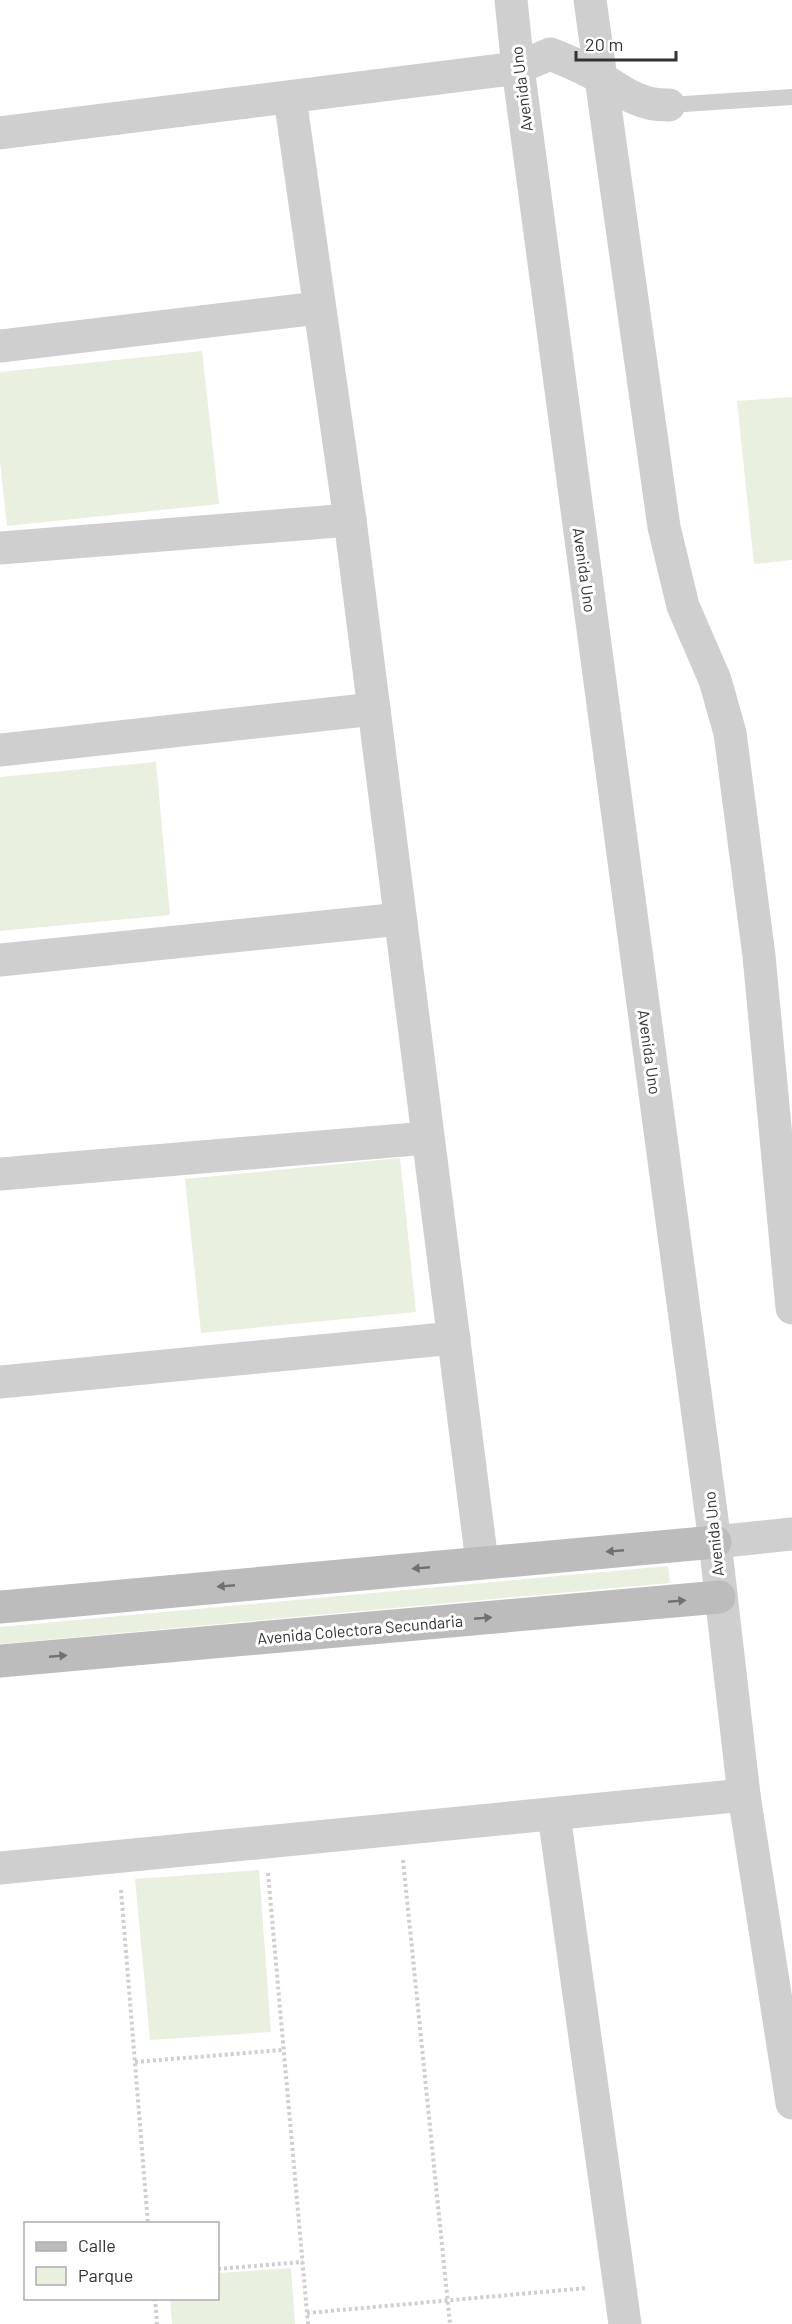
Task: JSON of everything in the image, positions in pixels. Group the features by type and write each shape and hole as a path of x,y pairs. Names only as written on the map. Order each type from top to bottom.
{"street":[{"name":"Avenida Uno","path":"512,0 518,68 715,1542 719,1597 744,1796 792,2103"},
{"path":"590,0 664,527 683,606 715,680 730,733 759,956 792,1308"},
{"path":"0,133 518,68 550,54 600,78 629,97 652,106 669,105"},
{"path":"290,98 318,308 350,520 482,1562"},
{"path":"0,346 318,308"},
{"path":"0,548 350,520"},
{"path":"0,750 374,709"},
{"path":"0,960 400,919"},
{"path":"0,1174 427,1138"},
{"path":"0,1382 454,1338"},
{"path":"0,1606 792,1534"},
{"name":"Avenida Colectora Secundaria","path":"0,1661 719,1597"},
{"path":"0,1868 744,1796"},
{"path":"554,1815 625,2324"}],"lane":[{"path":"669,105 792,97"}],"path":[{"path":"400,1829 450,2324"},
{"path":"266,1842 308,2324"},
{"path":"118,1857 148,2222"},
{"path":"135,2062 284,2050"},
{"path":"219,2269 303,2262"},
{"path":"307,2313 620,2286"},
{"path":"155,2300 157,2324"}],"green space":[{"path":"202,351 219,504 7,526 0,462 0,372"},
{"path":"792,397 792,560 754,564 737,401"},
{"path":"156,762 170,915 0,931 0,777"},
{"path":"400,1158 416,1312 201,1333 185,1179"},
{"path":"668,1566 670,1583 0,1644 0,1627"},
{"path":"259,1870 271,2032 150,2040 135,1879"},
{"path":"291,2268 295,2324 172,2324 170,2300 219,2300 219,2273"}]}
